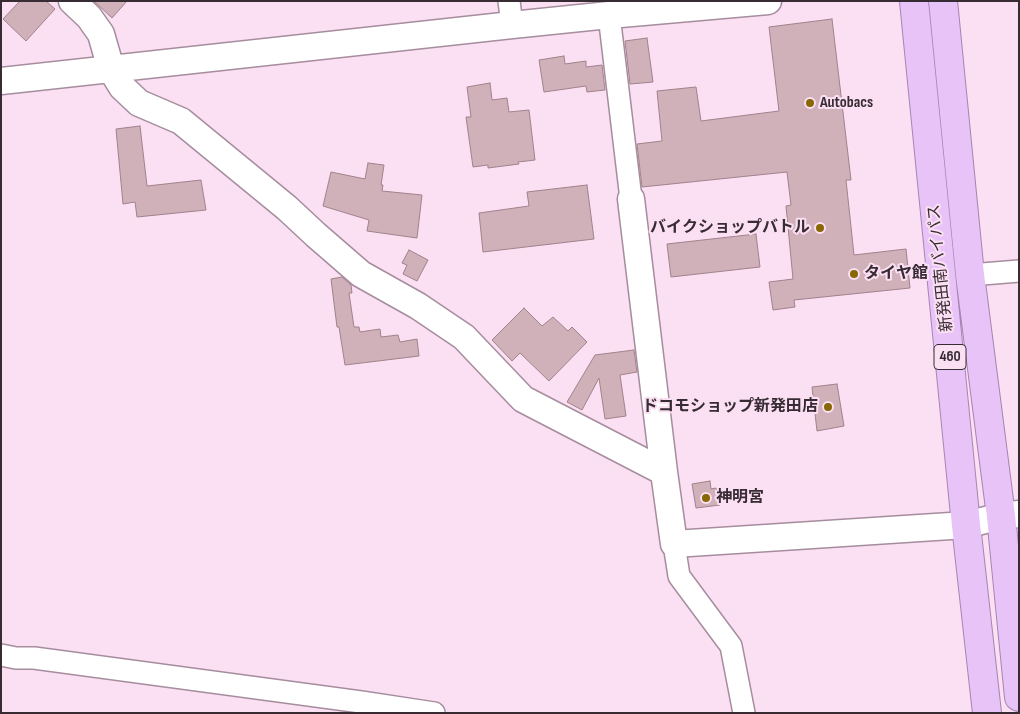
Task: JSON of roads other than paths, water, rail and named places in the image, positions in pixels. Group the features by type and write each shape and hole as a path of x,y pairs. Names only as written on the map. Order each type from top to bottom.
{"highway":[{"name":"新発田南バイパス","path":"914,1 966,525 987,713"},
{"name":"新発田南バイパス","path":"943,1 970,275 1010,515 1019,697"}],"street":[{"path":"72,1 89,17 101,34 111,70 122,87 139,102 181,121 287,208 361,274 418,306 464,337 523,399 664,472"},
{"path":"1,81 111,70 510,13 610,15 768,1"},
{"path":"610,15 664,472 679,576 731,646 744,713"},
{"path":"970,275 1019,271"},
{"path":"674,544 966,525 1010,515"},
{"path":"1,655 352,700 434,713"}],"place":[{"name":"Autobacs","path":"810,103"},
{"name":"バイクショップバトル","path":"820,228"},
{"name":"タイヤ館","path":"854,274"},
{"name":"ドコモショップ新発田店","path":"828,407"},
{"name":"神明宮","path":"706,498"}]}
